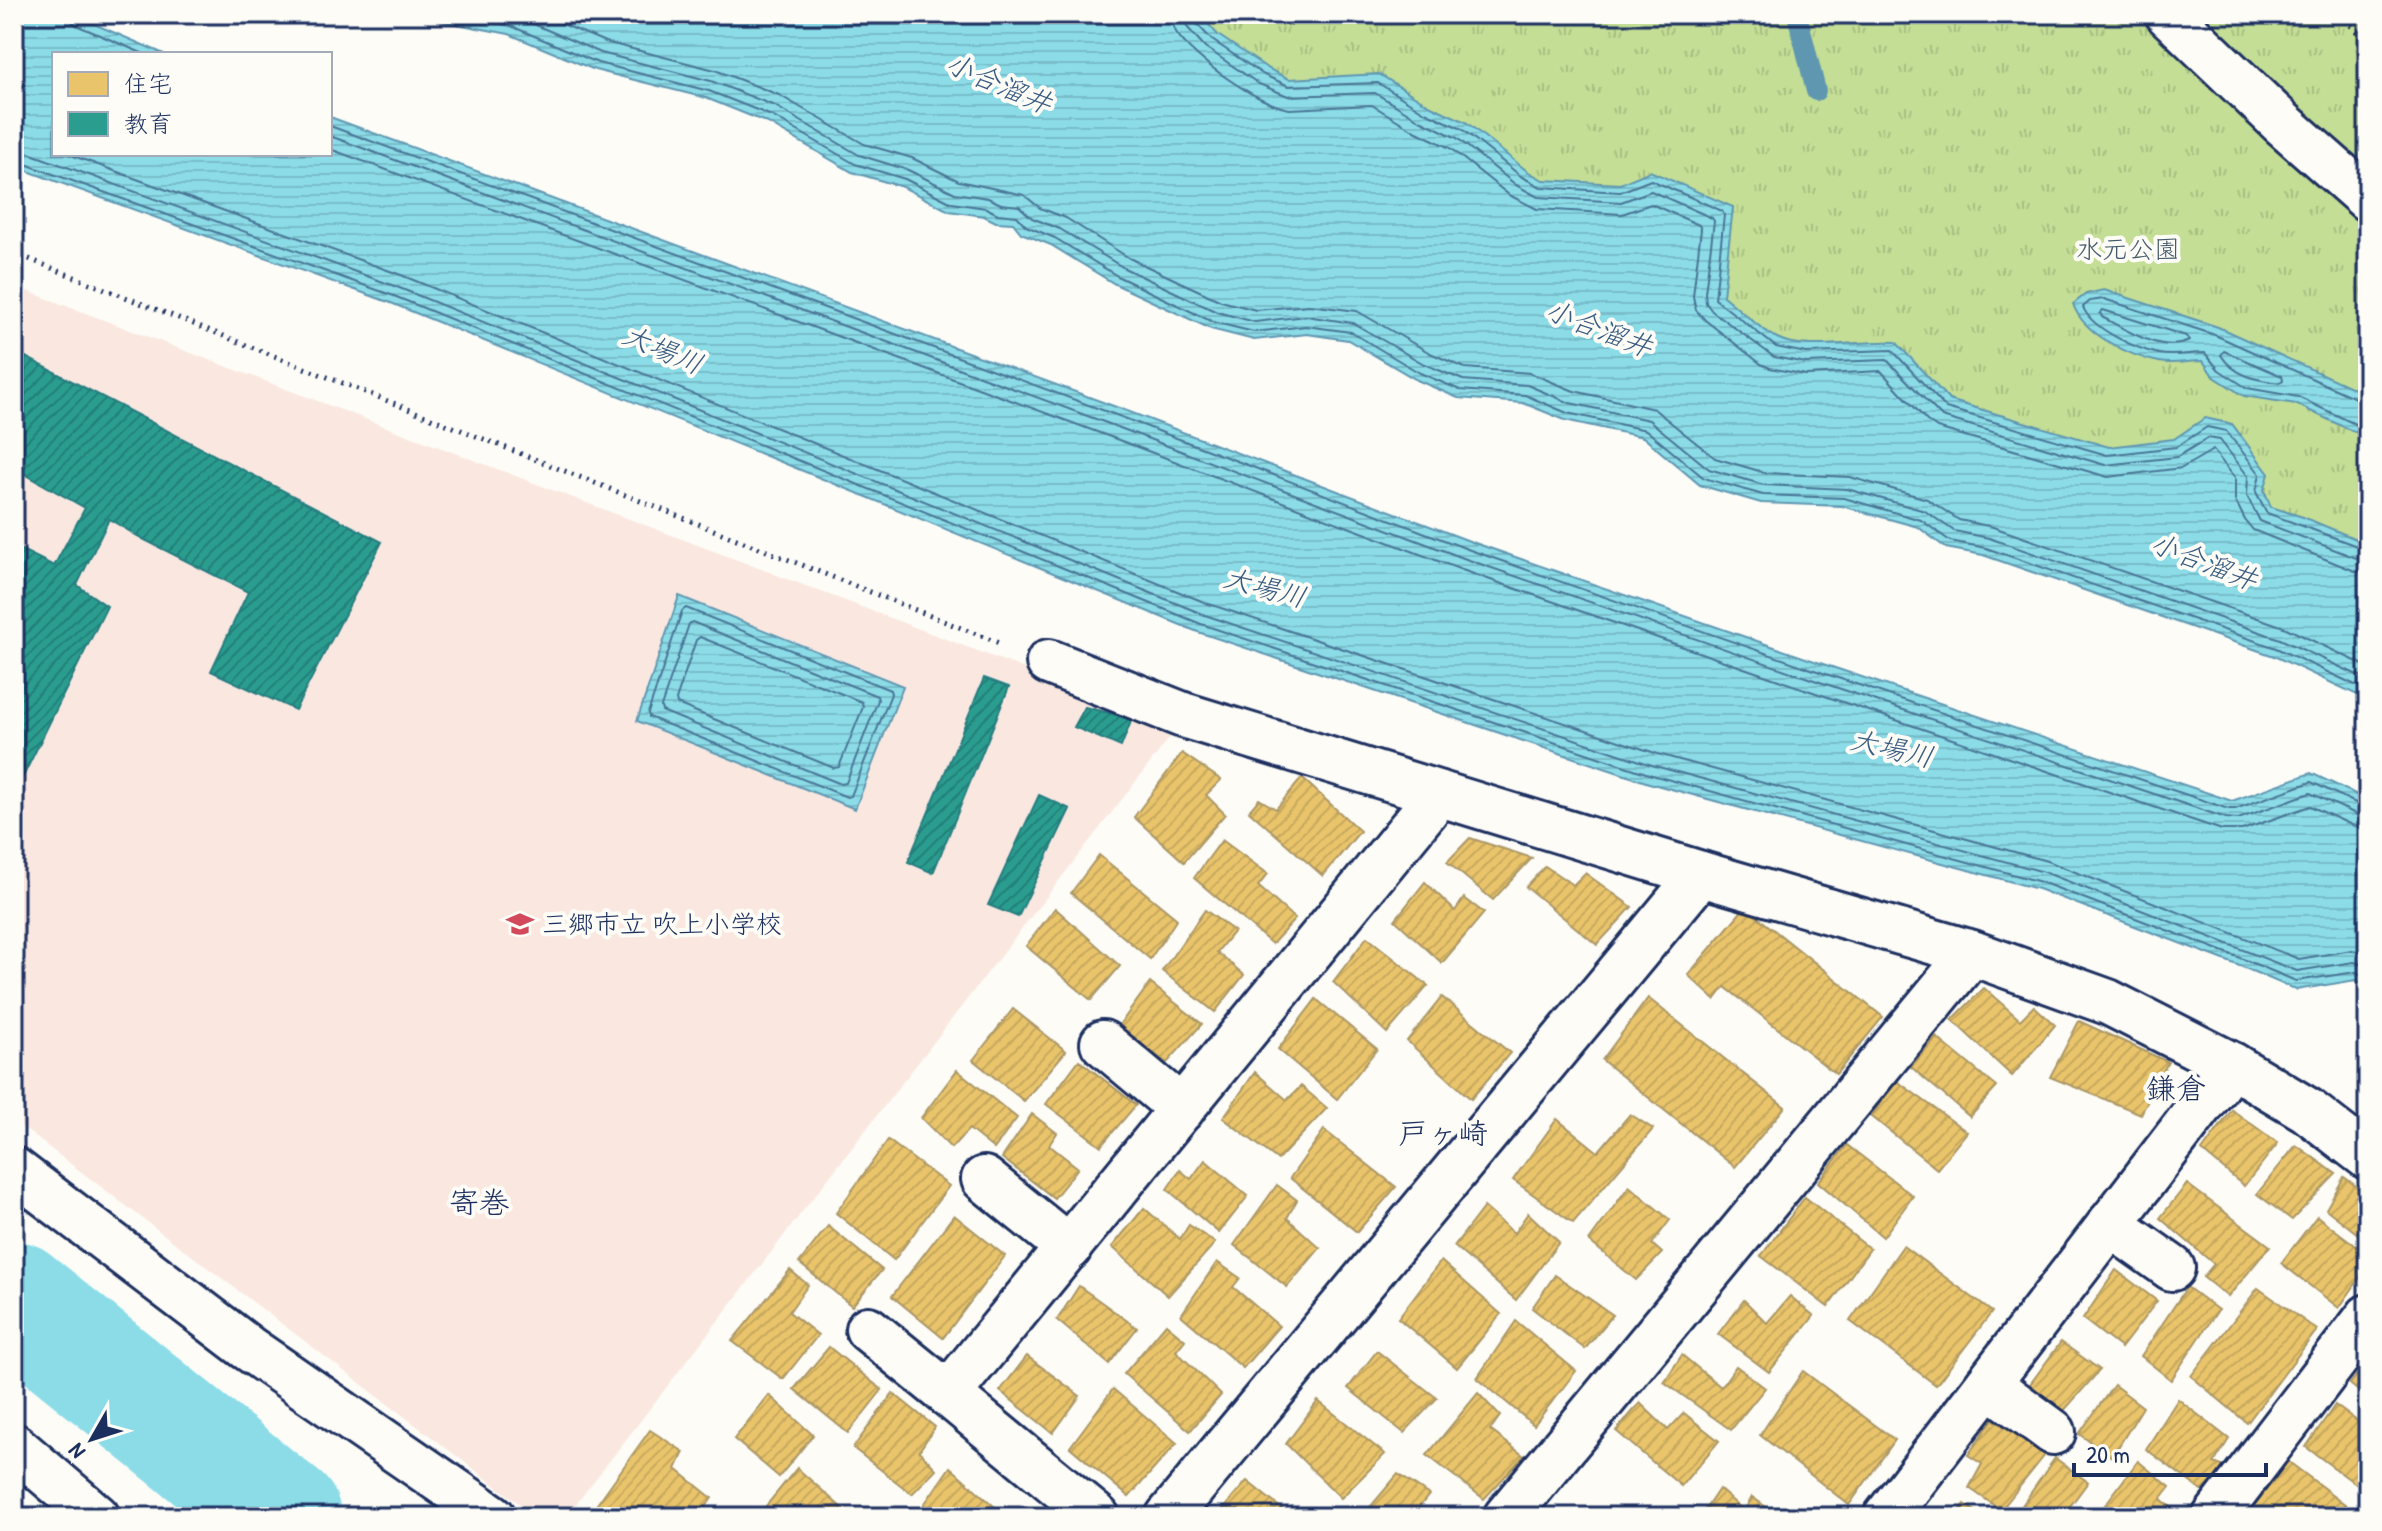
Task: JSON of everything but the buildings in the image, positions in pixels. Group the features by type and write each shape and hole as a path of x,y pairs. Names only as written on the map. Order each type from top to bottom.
{"street":[{"path":"2168,14 2282,123 2368,199"},
{"path":"1049,662 1183,715 1701,874 1972,953 2108,1002 2232,1065 2307,1110 2368,1157"},
{"path":"948,1394 1439,794"},
{"path":"1168,1517 1701,874"},
{"path":"1506,1517 1972,953"},
{"path":"1103,1043 1182,1109"},
{"path":"1886,1517 2232,1065"},
{"path":"14,1170 248,1348 493,1517"},
{"path":"984,1179 1069,1248"},
{"path":"2110,1224 2172,1268"},
{"path":"2215,1517 2368,1317"},
{"path":"868,1329 1097,1517"},
{"path":"1988,1384 2053,1432"},
{"path":"14,1446 97,1517"}],"path":[{"path":"2339,14 2368,43"},
{"path":"14,253 1049,662"}],"shaded area":[{"name":"三郷市立 吹上小学校","path":"14,286 1178,727 566,1517 537,1517 14,1121"}],"green space":[{"name":"水元公園","path":"996,14 2368,14 2368,604"}],"water":[{"name":"大場川","path":"14,14 71,14 159,52 52,52 52,156 332,156 332,118 1127,411 1472,542 2232,801 2311,773 2368,800 2368,989 2356,980 2296,990 2038,889 1649,783 1198,632 391,303 14,166"},
{"name":"小合溜井","path":"435,14 1199,14 1218,35 1289,79 1379,74 1429,105 1466,122 1527,171 1543,180 1620,184 1650,171 1733,207 1723,296 1777,338 1803,345 1896,342 1949,400 2109,447 2174,439 2205,418 2232,424 2269,474 2264,490 2271,507 2368,544 2368,700 2274,656 1983,555 1946,548 1918,527 1842,506 1761,503 1700,485 1643,437 1565,420 1523,403 1458,398 1417,380 1348,340 1307,334 1254,340 1211,329 1115,284 1051,245 1021,233 1013,223 949,211 903,187 852,172 768,123 706,98 595,70 509,34 441,21"},
{"path":"2104,290 2218,327 2368,395 2368,436 2296,404 2244,396 2213,376 2203,361 2159,362 2134,355 2108,342 2086,325 2073,304 2086,294"},
{"path":"679,596 903,686 855,809 637,721"}],"waterway":[{"path":"1797,14 1816,91"},
{"path":"14,1299 283,1517"}],"place":[{"name":"三郷市立 吹上小学校","path":"520,924"}],"district":[{"name":"鎌倉","path":"2176,1089"},
{"name":"戸ヶ崎","path":"1443,1134"},
{"name":"寄巻","path":"479,1203"}]}
